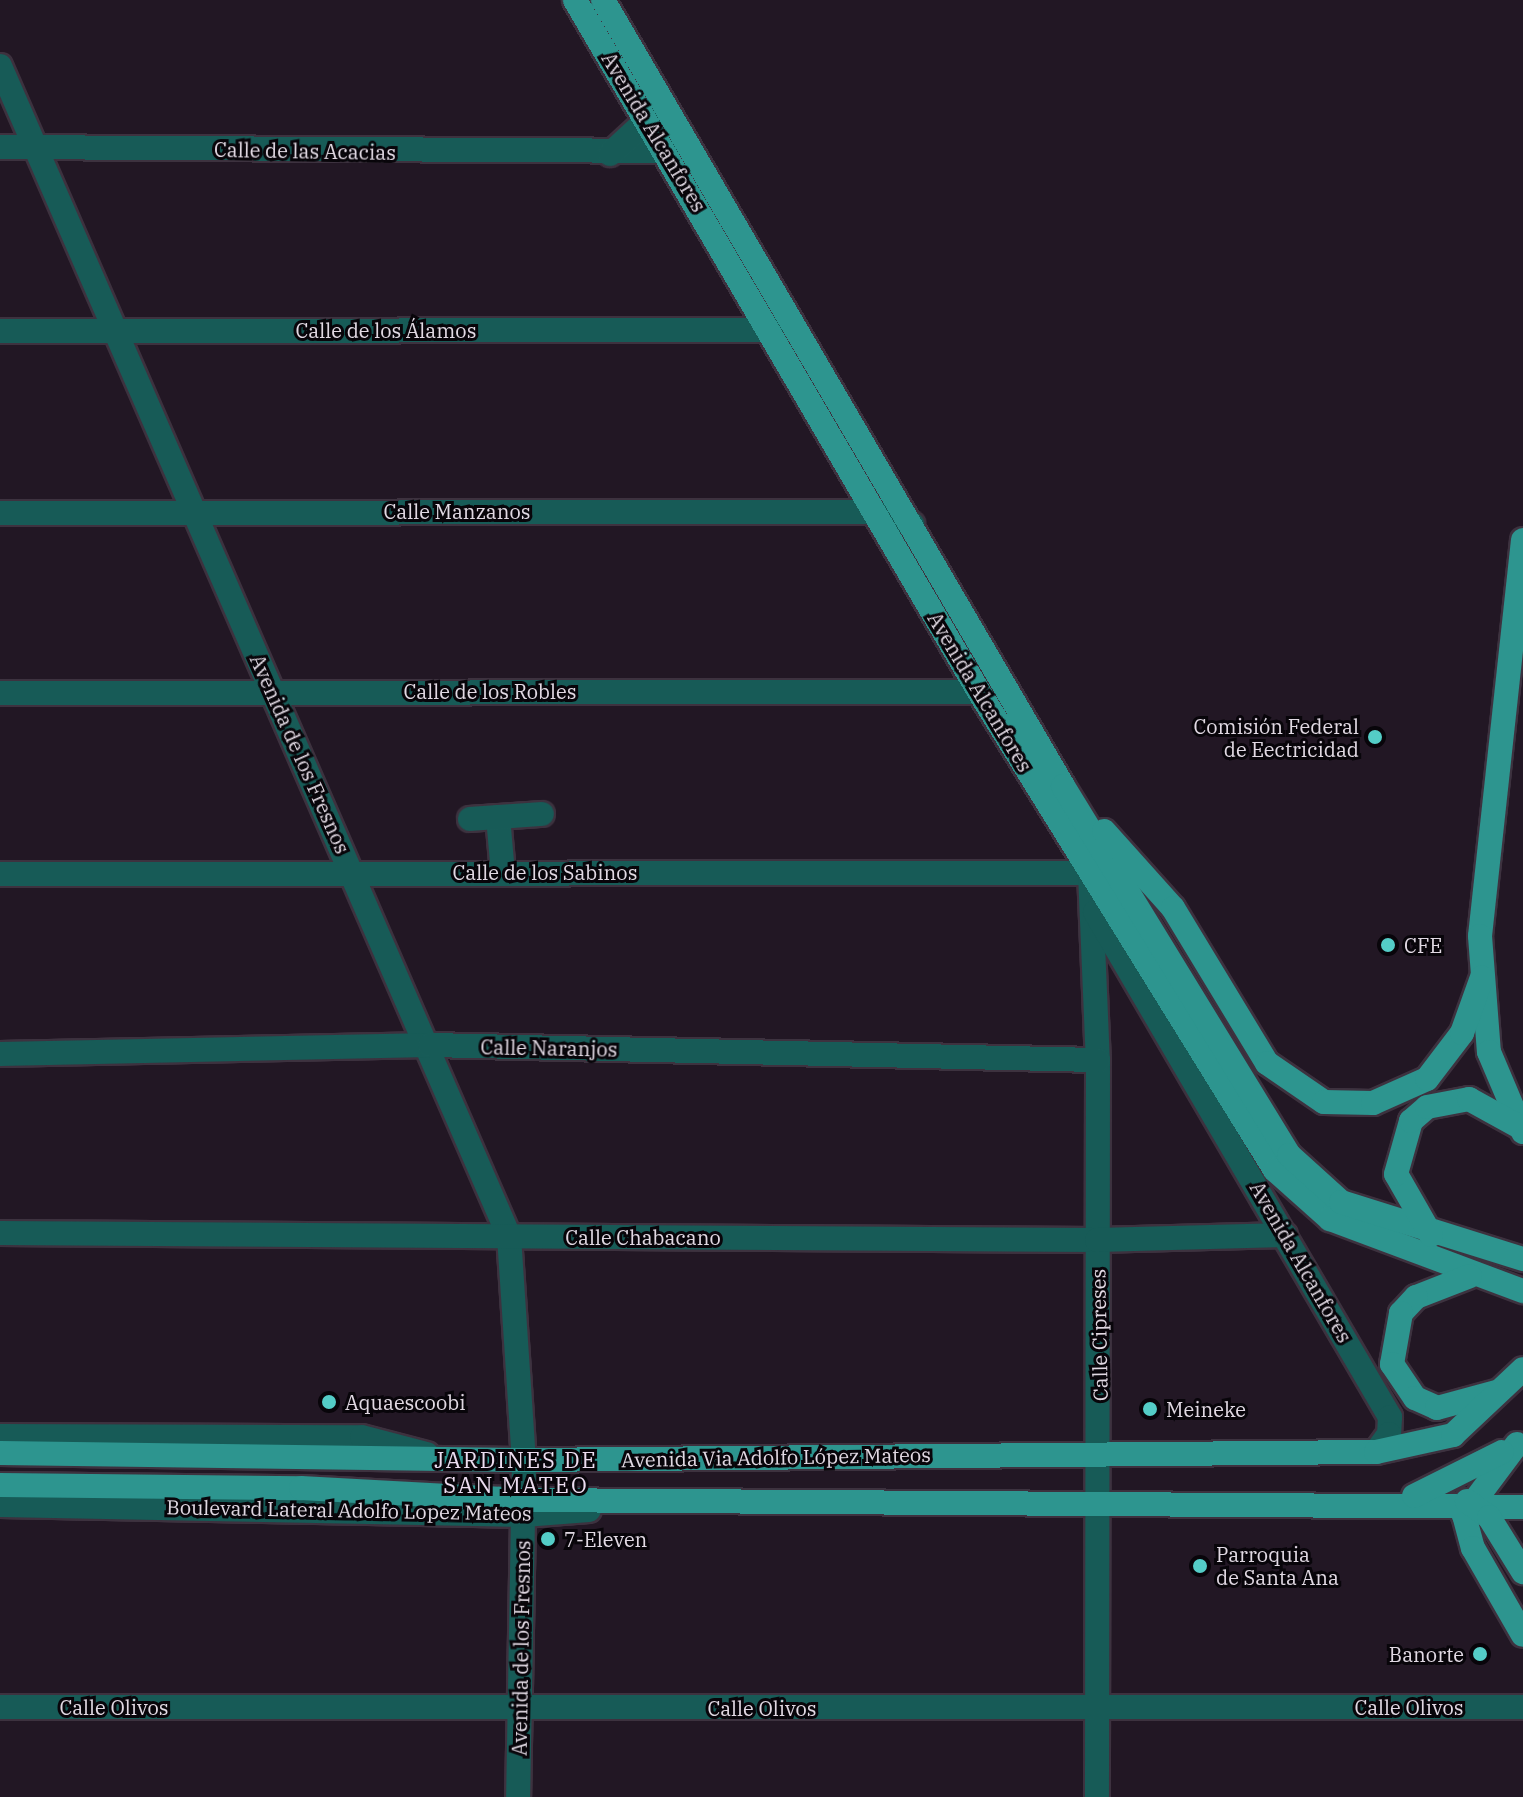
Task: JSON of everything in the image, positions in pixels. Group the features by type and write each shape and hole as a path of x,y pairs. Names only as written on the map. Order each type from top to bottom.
{"main road":[{"name":"Avenida Alcanfores","path":"575,0 655,110 912,524 1063,786 1296,1164 1341,1202 1442,1238 1523,1259"},
{"name":"Avenida Alcanfores","path":"603,0 655,110 667,151 873,512 979,692 1275,1170 1301,1198 1330,1219 1477,1278 1523,1291"},
{"path":"1522,1129 1489,1052 1482,977 1523,540"},
{"path":"1063,786 1173,908 1267,1063 1324,1102 1373,1103 1427,1079 1462,1033 1482,977"},
{"path":"1442,1238 1396,1174 1411,1121 1437,1104 1469,1099 1522,1129"},
{"path":"1477,1278 1416,1297 1401,1313 1392,1364 1399,1383 1415,1398 1456,1408 1520,1376"},
{"name":"Avenida Via Adolfo López Mateos","path":"0,1453 524,1460 1100,1452 1376,1452 1453,1435 1520,1376"},
{"path":"1520,1440 1467,1501 1468,1537 1523,1635"},
{"name":"Avenida Via Adolfo López Mateos","path":"0,1485 301,1488 524,1507 698,1500 1404,1501 1520,1440"},
{"path":"1404,1501 1467,1501 1523,1507"},
{"path":"1467,1501 1489,1517 1523,1572"}],"street":[{"name":"Avenida de los Fresnos","path":"0,66 189,511 273,691 430,1045 509,1236 524,1460 518,1797"},
{"path":"610,154 655,110"},
{"name":"Calle de las Acacias","path":"0,147 610,154 667,151"},
{"name":"Calle de los Álamos","path":"0,331 771,330"},
{"name":"Calle Manzanos","path":"0,513 873,512 912,524"},
{"name":"Calle de los Robles","path":"0,693 979,692"},
{"path":"470,819 542,814"},
{"path":"498,817 503,873"},
{"name":"Calle de los Sabinos","path":"0,874 351,870 1090,873"},
{"name":"Calle Cipreses","path":"1090,873 1094,909 1098,1060 1100,1452 1097,1797"},
{"name":"Avenida Alcanfores","path":"1094,909 1390,1417 1389,1434 1376,1452"},
{"name":"Calle Naranjos","path":"0,1054 430,1045 1098,1060"},
{"name":"Calle Chabacano","path":"0,1233 1097,1240 1285,1235"},
{"path":"0,1436 362,1437 445,1459"},
{"name":"Boulevard Lateral Adolfo Lopez Mateos","path":"0,1505 524,1507"},
{"name":"Calle Olivos","path":"0,1707 1523,1707"}],"place":[{"name":"Comisión Federal de Eectricidad","path":"1375,737"},
{"name":"CFE","path":"1388,945"},
{"name":"Aquaescoobi","path":"329,1402"},
{"name":"Meineke","path":"1150,1409"},
{"name":"7-Eleven","path":"548,1539"},
{"name":"Parroquia de Santa Ana","path":"1200,1566"},
{"name":"Banorte","path":"1480,1654"}],"district":[{"name":"JARDINES DE SAN MATEO","path":"516,1472"}]}
